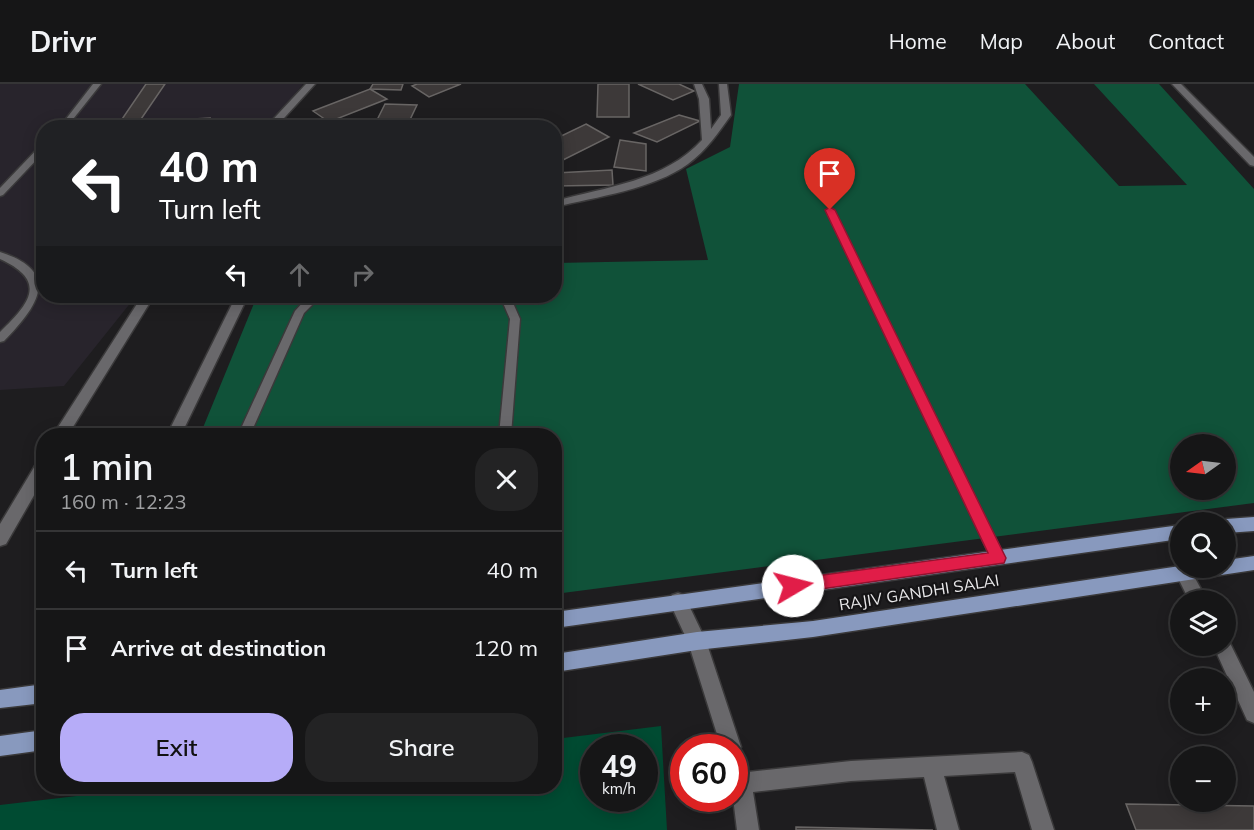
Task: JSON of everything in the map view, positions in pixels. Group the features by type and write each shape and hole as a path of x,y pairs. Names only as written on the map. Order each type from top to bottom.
{"main road":[{"path":"1236,525 1254,524"},
{"name":"RAJIV GANDHI SALAI","path":"562,619 1170,533"},
{"name":"RAJIV GANDHI SALAI","path":"1236,566 1254,563"},
{"name":"RAJIV GANDHI SALAI","path":"562,662 697,641 813,629 1170,576"},
{"path":"0,699 36,694"},
{"path":"0,746 36,741"}],"street":[{"path":"277,120 311,84"},
{"path":"698,84 704,99 707,142"},
{"path":"562,202 638,182 682,164 707,142 726,115 723,84"},
{"path":"1176,84 1254,163"},
{"path":"64,428 144,303"},
{"path":"177,428 239,303"},
{"path":"0,539 36,477"},
{"path":"678,601 697,641 727,734"},
{"path":"1227,656 1254,713"},
{"path":"748,782 851,771 1022,762 1043,830"},
{"path":"932,767 948,830"},
{"path":"745,812 748,830"}],"lane":[{"path":"68,120 97,84"},
{"path":"0,193 36,155"},
{"path":"830,210 998,558"},
{"path":"0,255 16,261 32,276 35,288 32,302 0,338"},
{"path":"247,428 300,311 308,303"},
{"path":"506,428 515,319 508,303"}],"shaded area":[{"path":"0,84 303,84 275,120 36,120 36,303 130,303 64,386 0,390"}],"green space":[{"path":"739,84 1025,84 1119,186 1187,185 1094,84 1159,84 1254,189 1254,503 1170,512 1170,514 562,593 562,428 203,428 254,303 562,303 562,263 708,260 686,169 730,147"},
{"path":"661,726 667,830 0,830 0,805 94,794 562,794 562,738 580,736 580,812 658,812 658,734 596,734"}],"building":[{"path":"146,84 165,84 140,120 121,120"},
{"path":"373,84 403,84 401,90 370,89"},
{"path":"461,84 429,97 412,86"},
{"path":"598,84 629,84 629,117 597,117"},
{"path":"638,84 679,84 694,91 673,100"},
{"path":"370,89 387,99 334,120 326,120 313,111"},
{"path":"385,104 417,105 410,120 377,120"},
{"path":"679,115 700,121 657,142 634,133"},
{"path":"210,118 209,120 174,120"},
{"path":"586,124 609,137 562,160 562,136"},
{"path":"620,140 646,144 646,171 614,167"},
{"path":"612,170 613,185 562,186 562,173"},
{"path":"1126,804 1170,805 1170,812 1236,812 1236,806 1254,806 1254,830 1136,830"},
{"path":"796,827 933,830 796,830"}],"route":[{"path":"793,586 998,558 830,210"}]}
